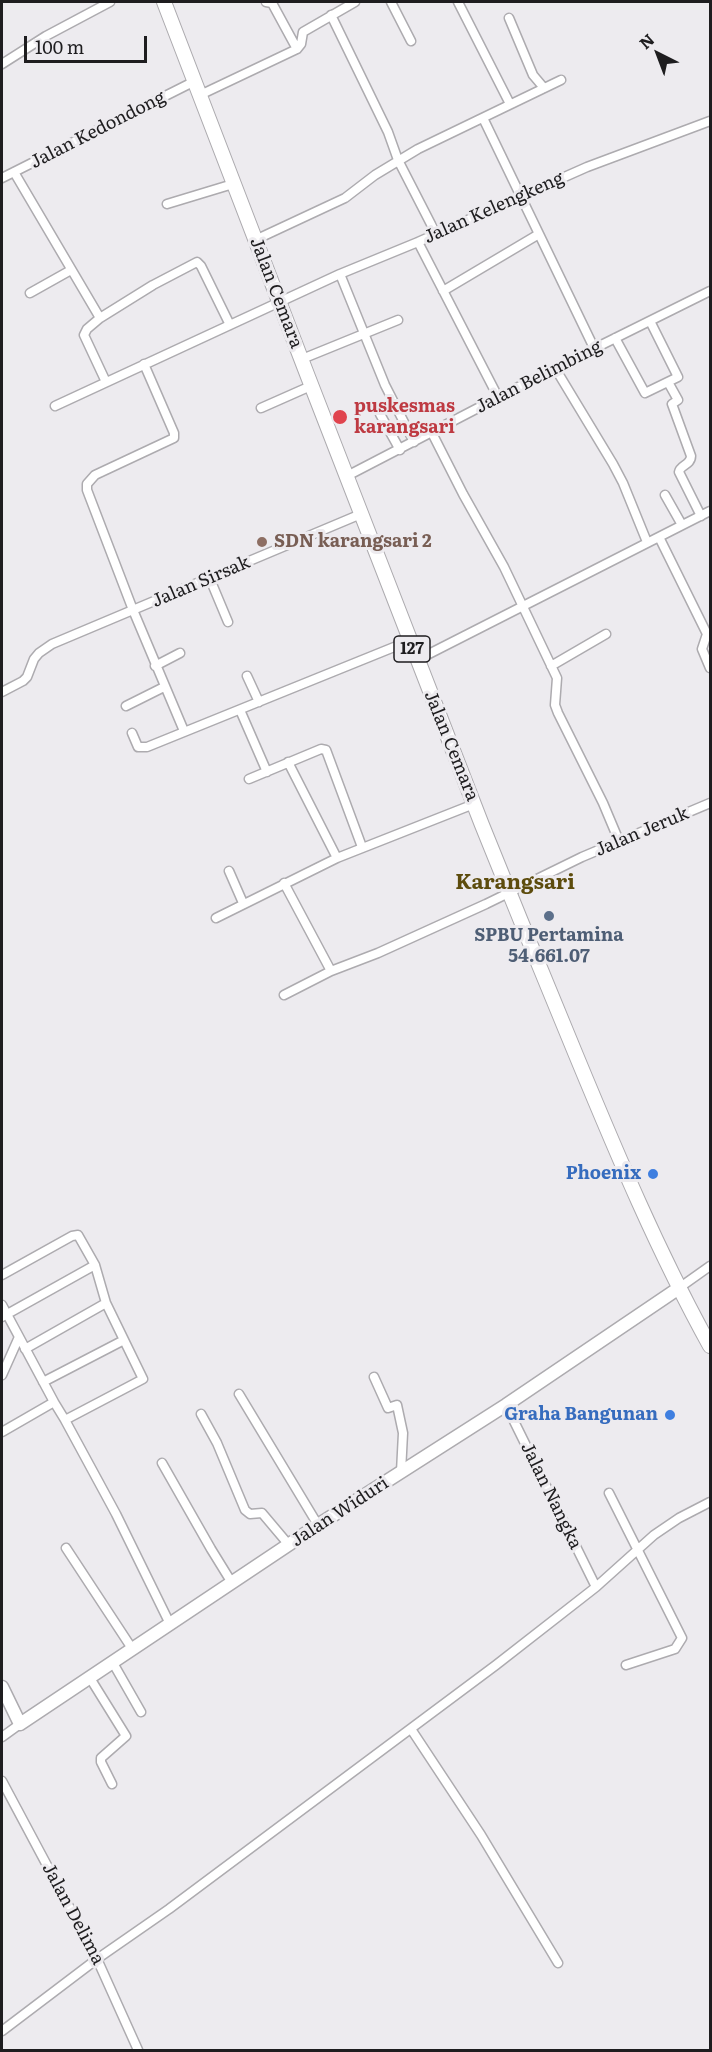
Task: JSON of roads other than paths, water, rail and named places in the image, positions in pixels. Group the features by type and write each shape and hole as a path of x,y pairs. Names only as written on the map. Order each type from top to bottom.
{"main road":[{"name":"Jalan Cemara","path":"164,2 313,385 409,641 509,892 624,1170 680,1288 708,1337"},
{"name":"Jalan Widuri","path":"21,1724 318,1525 506,1405 680,1288"},
{"path":"2,1687 21,1724"}],"street":[{"path":"3,61 110,2"},
{"path":"266,2 272,3 297,49"},
{"path":"200,95 297,49 301,44 303,32 354,2"},
{"path":"391,2 411,41"},
{"path":"458,2 510,104"},
{"path":"331,15 388,132 398,160 436,234"},
{"path":"509,18 533,75 544,88"},
{"name":"Jalan Kedondong","path":"2,178 195,81"},
{"path":"255,240 345,198 398,160 561,81"},
{"path":"483,118 594,348"},
{"name":"Jalan Kelengkeng","path":"54,406 339,274 418,242 587,167 711,121"},
{"path":"14,172 99,318"},
{"path":"167,204 233,184"},
{"path":"443,291 539,234"},
{"path":"418,242 498,397"},
{"path":"106,382 84,334 87,328 99,318 153,285 197,262 230,325"},
{"path":"30,293 71,270"},
{"path":"339,274 385,385 414,442"},
{"name":"Jalan Belimbing","path":"347,476 594,348 711,291"},
{"path":"302,359 398,320"},
{"path":"615,338 645,393 668,382 678,377 650,321"},
{"path":"144,364 175,435 172,440 95,475 87,484 87,490 97,521 155,666 184,731"},
{"path":"555,368 618,473 647,543"},
{"path":"417,660 706,514 679,472 680,468 689,462 691,456 672,404 678,400 668,382"},
{"path":"261,408 313,385"},
{"path":"380,414 400,450"},
{"path":"432,433 504,567 558,681 555,705 558,714 603,803 619,841"},
{"path":"665,495 682,525"},
{"name":"Jalan Sirsak","path":"2,692 23,681 39,653 74,634 361,514"},
{"path":"659,537 707,634 702,649 711,668"},
{"path":"210,579 228,622"},
{"path":"551,666 606,634"},
{"path":"132,733 138,747 142,748 409,641"},
{"path":"155,666 180,653"},
{"path":"247,676 259,702"},
{"path":"126,706 164,687"},
{"path":"240,710 267,772"},
{"path":"249,779 321,749 328,752 362,847"},
{"path":"288,762 337,858"},
{"name":"Jalan Jeruk","path":"284,995 331,971 378,953 619,841 711,803"},
{"path":"216,918 337,858 474,804"},
{"path":"229,871 243,903"},
{"path":"284,883 331,971"},
{"path":"2,1275 76,1234 82,1240 95,1265 106,1303 143,1379 65,1420"},
{"path":"4,1316 95,1265"},
{"path":"680,1288 711,1266"},
{"path":"25,1349 106,1303"},
{"path":"2,1305 4,1316 19,1337 116,1514 170,1624"},
{"path":"2,1375 19,1337"},
{"path":"43,1382 124,1340"},
{"path":"374,1377 388,1408 397,1405 403,1433 401,1472"},
{"path":"239,1394 318,1525"},
{"path":"2,1432 54,1402"},
{"name":"Jalan Nangka","path":"506,1405 596,1587"},
{"path":"201,1414 217,1443 245,1510 249,1514 262,1513 289,1545"},
{"path":"162,1463 232,1583"},
{"path":"609,1493 682,1638 675,1649 627,1665"},
{"path":"2,2031 411,1729 596,1587 654,1535 679,1518 711,1502"},
{"path":"66,1548 133,1650"},
{"path":"113,1663 141,1712"},
{"path":"90,1678 126,1736 101,1758 112,1784"},
{"name":"Jalan Widuri","path":"2,1737 21,1724"},
{"path":"411,1729 481,1835 558,1963"},
{"name":"Jalan Delima","path":"2,1781 98,1959 138,2050"}],"place":[{"name":"puskesmas karangsari","path":"340,417"},
{"name":"SDN karangsari 2","path":"262,542"},
{"name":"SPBU Pertamina 54.661.07","path":"549,916"},
{"name":"Phoenix","path":"653,1174"},
{"name":"Graha Bangunan","path":"670,1415"}],"district":[{"name":"Karangsari","path":"515,883"}]}
